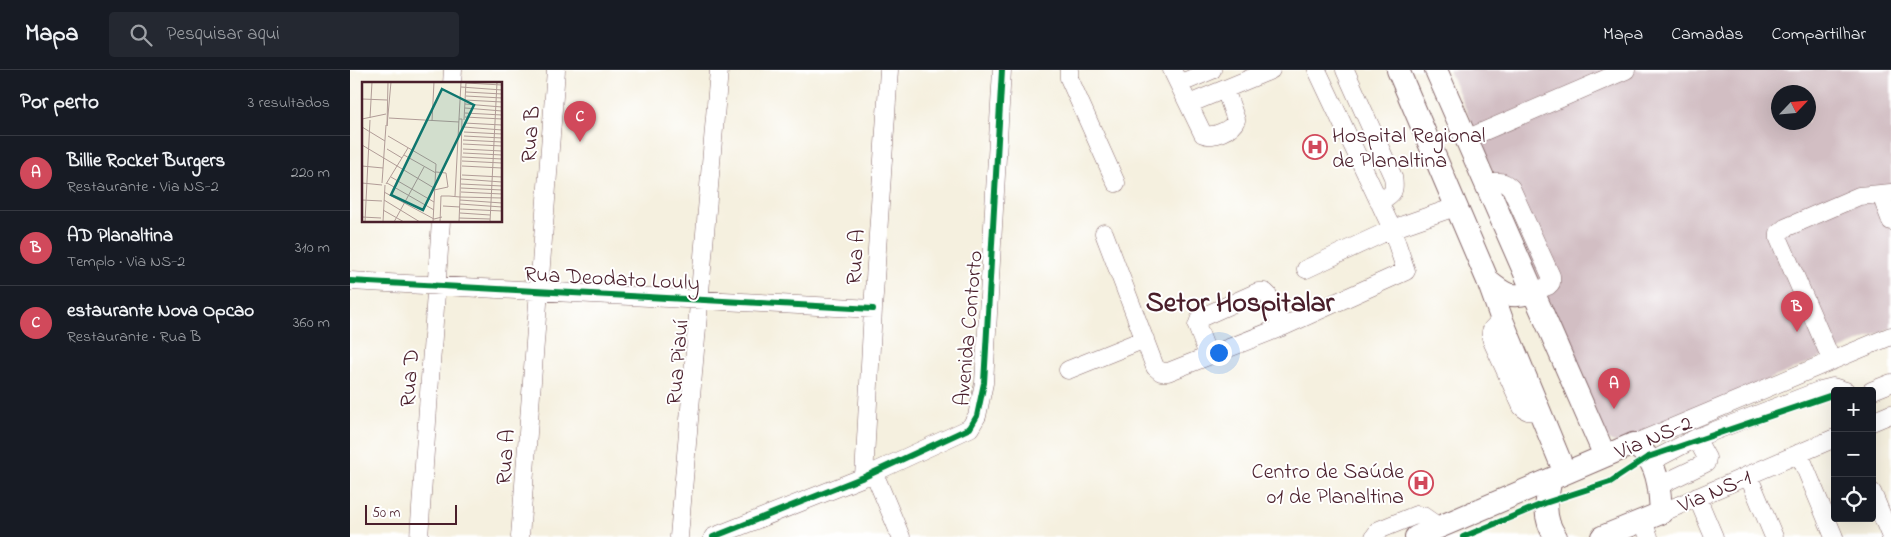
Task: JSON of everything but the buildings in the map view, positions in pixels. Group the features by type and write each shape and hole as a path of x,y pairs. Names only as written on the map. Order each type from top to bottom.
{"main road":[{"path":"1398,70 1488,281 1539,409 1558,476 1545,503 1547,518 1556,537"},
{"path":"1436,70 1605,456"},
{"path":"1488,281 1503,293 1513,296 1533,292"},
{"path":"1633,444 1648,456 1658,486 1651,523"},
{"name":"Via NS-2","path":"1416,537 1633,444"},
{"name":"Via NS-1","path":"1614,535 1651,523"}],"street":[{"name":"Rua B","path":"540,291 556,70"},
{"name":"Rua Piauí","path":"679,537 719,70"},
{"name":"Rua A","path":"869,475 873,309 890,70"},
{"name":"Avenida Contorto","path":"712,537 869,475 970,428 977,416 984,384 1002,70"},
{"path":"1069,70 1069,78 1116,182"},
{"path":"1212,70 1175,77 1203,134 1209,136 1216,134 1235,124 1236,120 1225,89"},
{"path":"1189,104 1271,70"},
{"path":"1104,233 1155,367 1161,372 1168,372 1282,327 1406,271 1392,229 1317,70"},
{"path":"1345,70 1393,177 1395,187 1392,194 1379,202"},
{"path":"1466,139 1626,70"},
{"path":"1832,361 1779,239 1779,233 1785,228 1858,196 1886,194 1891,221"},
{"path":"1306,269 1392,229 1455,207"},
{"name":"Rua D","path":"419,537 442,222"},
{"name":"Rua Deodato Louly","path":"350,281 873,309"},
{"name":"Rua A","path":"520,537 540,291"},
{"path":"1208,355 1198,326 1200,318 1258,292 1265,292 1268,295 1282,327"},
{"name":"Via NS-2","path":"1633,444 1891,336"},
{"path":"1068,370 1145,339"},
{"path":"1876,389 1891,383"},
{"path":"1650,462 1696,438 1831,388"},
{"path":"1876,420 1891,414"},
{"path":"1658,486 1706,462 1707,458 1696,438"},
{"path":"1831,440 1799,453 1834,537"},
{"name":"Via NS-1","path":"1651,523 1697,497 1799,453"},
{"path":"869,475 900,537"},
{"path":"1748,475 1774,537"},
{"path":"1697,497 1714,537"},
{"path":"1876,501 1891,537"},
{"path":"1374,537 1379,530 1416,514 1424,516 1439,527"}],"shaded area":[{"path":"1449,70 1891,70 1891,328 1619,443 1607,440"}],"cycle path":[{"path":"713,537 864,477 970,428 977,416 984,383 1002,70"},
{"path":"350,281 873,309"},
{"path":"1463,537 1545,503 1610,482 1648,457 1831,395"}],"place":[{"name":"estaurante Nova Opcao","path":"580,142"},
{"name":"Hospital Regional de Planaltina","path":"1315,147"},
{"name":"AD Planaltina","path":"1797,332"},
{"name":"Billie Rocket Burgers","path":"1614,409"},
{"name":"Centro de Saúde 01 de Planaltina","path":"1421,483"}],"district":[{"name":"Setor Hospitalar","path":"1240,301"}]}
